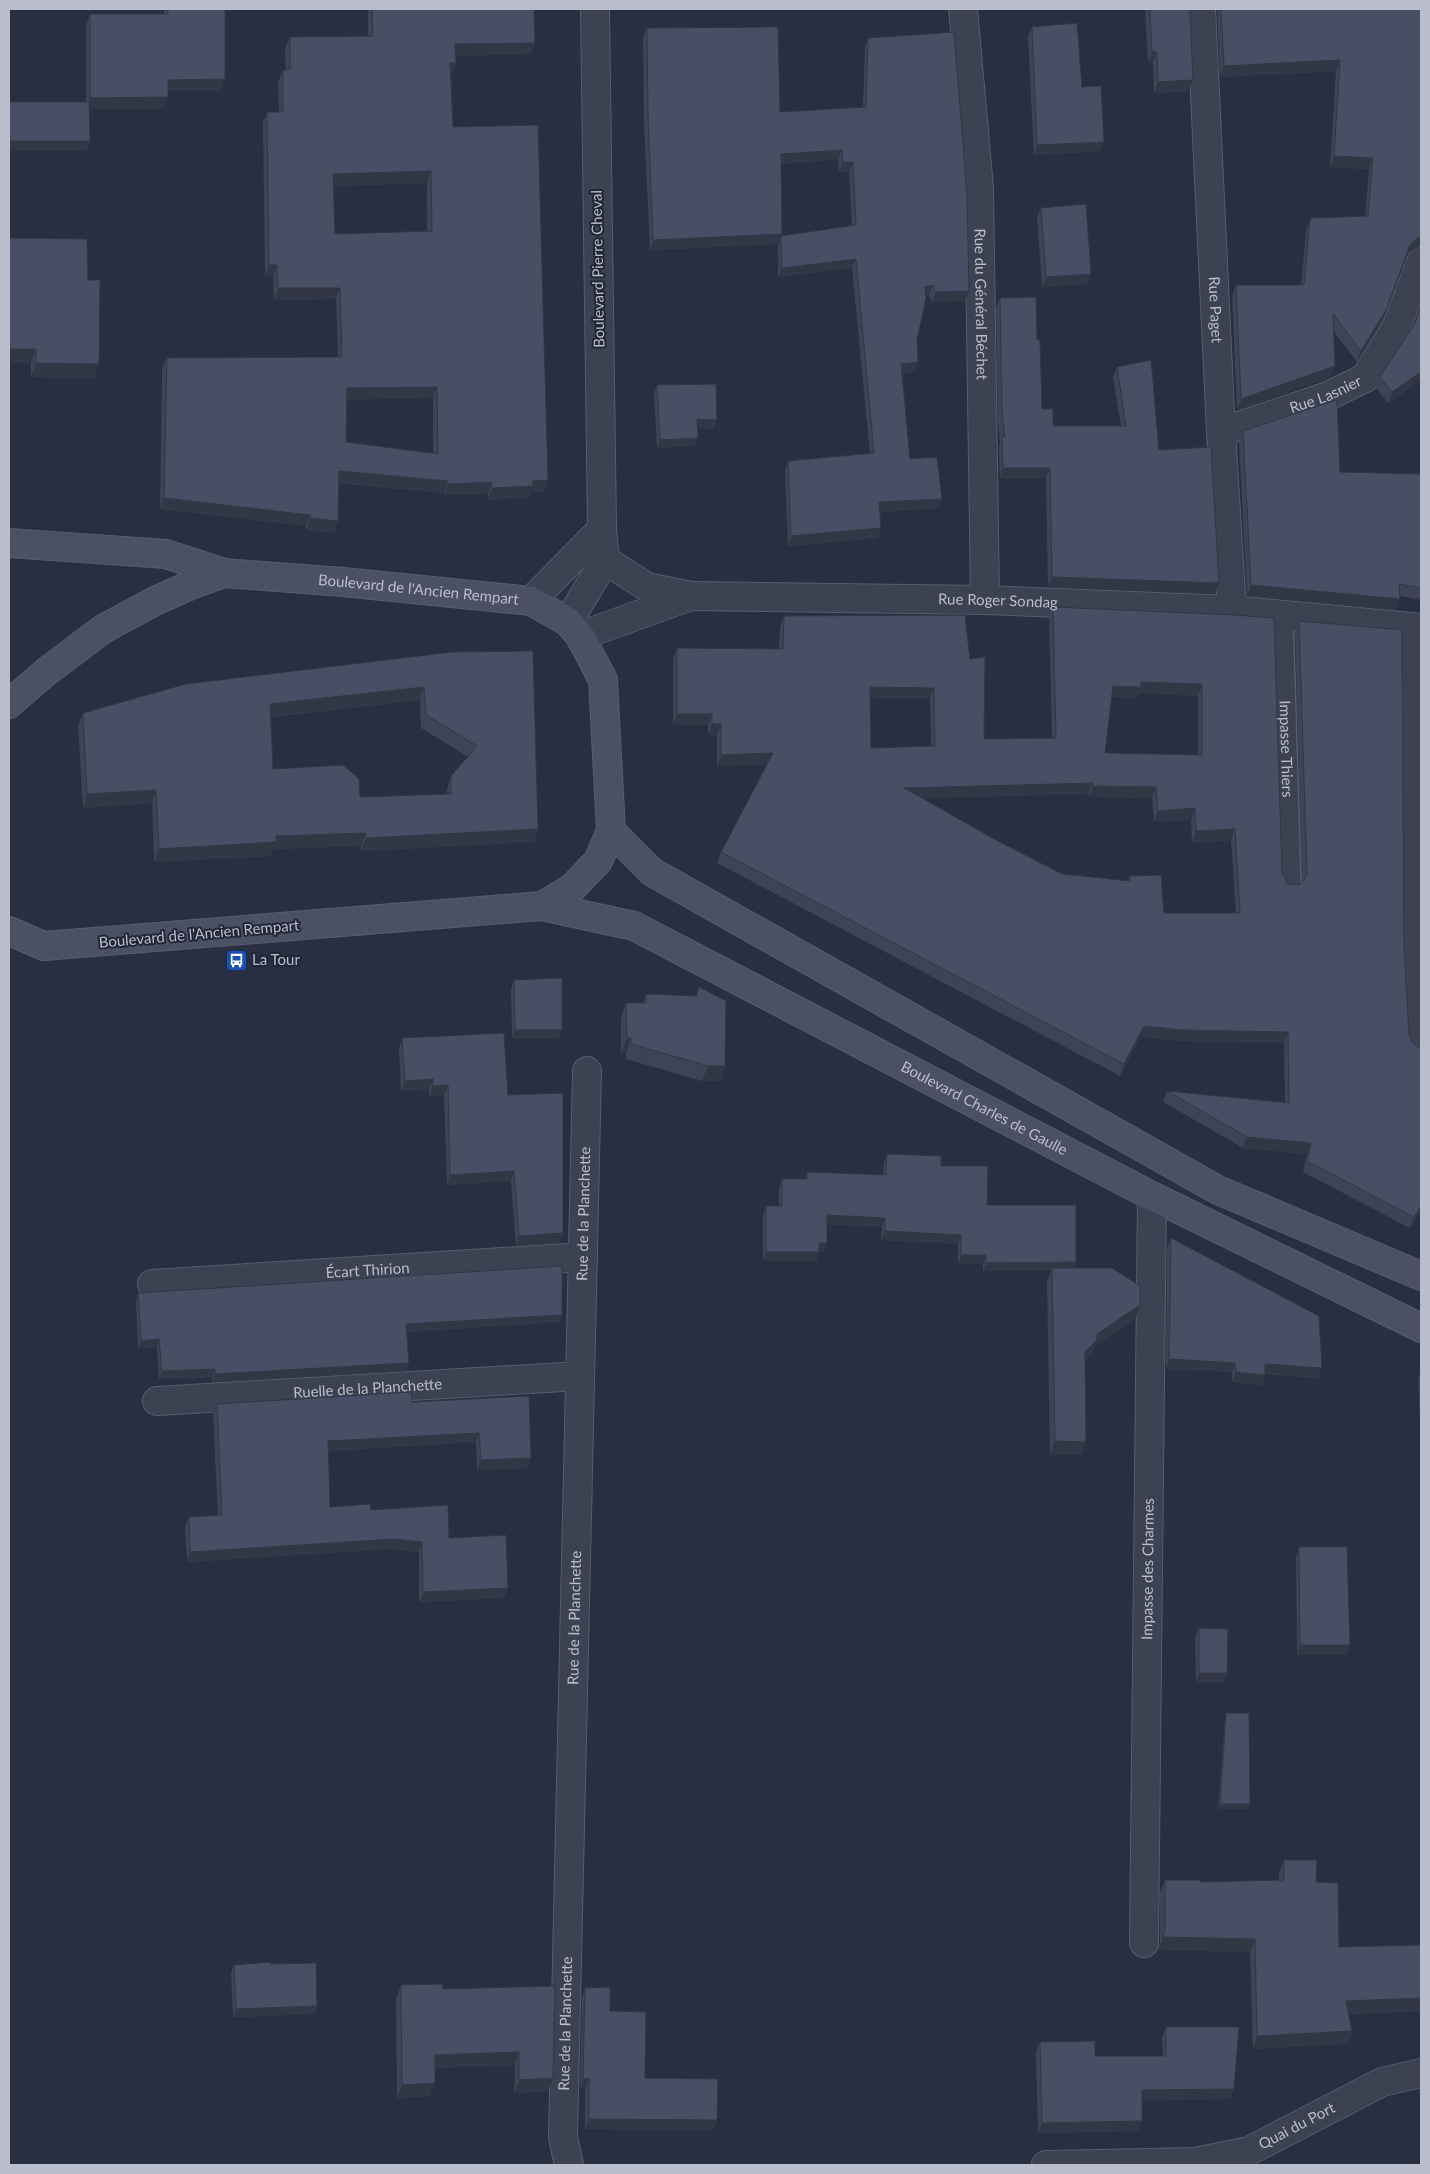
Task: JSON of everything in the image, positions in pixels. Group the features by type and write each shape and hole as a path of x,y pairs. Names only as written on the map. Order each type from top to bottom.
{"main road":[{"path":"9,543 166,554 224,573"},
{"name":"Boulevard de l'Ancien Rempart","path":"9,697 103,628 155,600 224,573 343,582 531,601 574,629 603,680 611,831 598,861 572,888 542,906 44,946 9,931"},
{"path":"611,831 652,872 1218,1190 1421,1276"},
{"name":"Boulevard Charles de Gaulle","path":"542,906 634,926 1152,1196 1421,1328"},
{"path":"9,955 44,946"}],"street":[{"name":"Boulevard Pierre Cheval","path":"595,9 602,529 605,560"},
{"name":"Rue du Général Béchet","path":"963,9 979,188 984,600"},
{"name":"Rue Paget","path":"1201,9 1221,432 1232,610"},
{"name":"Rue Lasnier","path":"1221,432 1328,396 1365,378 1396,328 1421,262"},
{"path":"531,601 602,529"},
{"path":"574,629 605,560 647,587 690,596"},
{"name":"Rue Roger Sondag","path":"574,629 690,596 984,600 1232,610 1417,627"},
{"path":"1417,627 1416,959 1421,1044"},
{"name":"Rue de la Planchette","path":"569,2165 563,2137 587,1071"},
{"name":"Impasse des Charmes","path":"1144,1943 1152,1196"},
{"name":"Écart Thirion","path":"152,1284 583,1257"},
{"name":"Ruelle de la Planchette","path":"157,1401 580,1376"},
{"name":"Quai du Port","path":"1046,2165 1195,2162 1249,2151 1382,2082 1421,2073"}],"lane":[{"name":"Impasse Thiers","path":"1282,614 1290,884"}],"building":[{"path":"168,9 225,9 225,79 168,80 168,97 90,98 90,14 168,14"},
{"path":"372,9 534,9 535,43 455,44 456,63 450,63 453,127 538,125 548,480 533,481 533,486 492,488 492,482 448,484 448,481 339,471 338,521 310,518 310,515 164,498 167,358 342,357 340,288 278,288 277,265 269,265 267,112 283,112 283,70 290,70 290,37 373,36","holes":["431,171 432,231 335,234 333,174","437,387 438,454 346,442 347,388"]},
{"path":"1150,9 1190,9 1193,80 1158,82 1157,52 1152,51"},
{"path":"1221,9 1421,9 1421,236 1410,245 1386,310 1361,351 1333,314 1335,366 1241,399 1236,285 1304,285 1310,220 1312,218 1368,216 1373,158 1334,156 1340,60 1224,66"},
{"path":"1077,23 1082,87 1101,86 1104,142 1037,145 1032,27"},
{"path":"778,27 780,112 866,107 868,38 954,32 967,195 969,291 936,292 933,285 925,287 926,298 917,340 918,362 901,364 910,459 937,457 942,499 879,502 881,528 791,536 788,461 874,453 856,259 782,268 781,236 856,225 853,162 843,162 842,150 781,154 782,234 653,240 647,28"},
{"path":"9,102 89,102 90,141 9,141"},
{"path":"1086,204 1091,274 1046,277 1041,208"},
{"path":"9,238 87,239 88,280 100,280 99,364 36,363 36,349 9,349"},
{"path":"1036,297 1037,340 1040,340 1042,409 1053,409 1053,426 1126,426 1117,367 1151,360 1159,450 1211,447 1219,583 1052,577 1050,468 1003,468 1002,437 1005,437 1002,412 1000,298"},
{"path":"1421,305 1421,372 1392,392 1380,377 1415,323"},
{"path":"716,384 717,420 697,419 698,438 660,440 657,385"},
{"path":"1337,400 1340,472 1421,474 1421,588 1399,584 1400,599 1251,585 1243,431"},
{"path":"1053,607 1274,618 1282,873 1288,884 1300,884 1305,879 1307,873 1299,621 1402,630 1404,948 1409,1034 1412,1042 1421,1048 1421,1206 1414,1217 1307,1161 1311,1143 1247,1137 1167,1091 1289,1103 1288,1032 1183,1030 1144,1026 1124,1064 721,852 773,753 721,755 721,724 712,724 712,714 677,714 677,648 783,649 784,616 965,615 970,659 985,657 984,739 1056,738","holes":["1141,682 1202,684 1202,755 1105,753 1113,686 1141,687","870,687 934,688 935,746 871,748","1093,783 1093,786 1156,787 1158,811 1195,808 1196,831 1235,829 1240,913 1164,913 1161,875 1129,876 1130,881 1062,874 996,840 904,788"]},
{"path":"533,651 538,829 366,838 366,833 276,836 276,842 159,849 156,790 87,794 83,713 186,684 452,652","holes":["424,687 426,715 477,746 451,776 451,794 360,797 359,779 343,765 273,769 270,704"]},
{"path":"562,978 562,1030 515,1030 514,980"},
{"path":"699,987 726,1001 725,1066 708,1066 631,1044 631,1038 627,1038 626,1003 646,1003 646,994 696,996"},
{"path":"504,1033 508,1095 563,1093 563,1233 519,1236 514,1171 450,1175 448,1085 433,1086 433,1079 405,1081 402,1038"},
{"path":"887,1154 941,1156 941,1166 988,1166 987,1205 1076,1205 1076,1262 986,1263 986,1255 961,1255 961,1235 885,1231 885,1218 827,1215 827,1243 819,1243 819,1252 766,1252 766,1206 782,1206 782,1179 807,1179 807,1172 886,1175"},
{"path":"1171,1238 1319,1316 1322,1368 1265,1364 1265,1375 1236,1372 1235,1363 1169,1359"},
{"path":"562,1266 562,1315 406,1324 409,1363 215,1374 215,1369 162,1371 159,1339 141,1341 138,1293"},
{"path":"1052,1268 1112,1268 1140,1286 1140,1305 1097,1334 1097,1340 1085,1352 1086,1442 1055,1441"},
{"path":"411,1392 412,1402 529,1396 531,1458 481,1460 479,1433 328,1441 330,1507 370,1504 371,1510 448,1505 449,1538 506,1535 508,1588 423,1592 422,1542 393,1539 190,1552 189,1517 222,1515 217,1404"},
{"path":"1299,1547 1347,1547 1350,1645 1300,1645"},
{"path":"1199,1628 1228,1629 1227,1673 1199,1673"},
{"path":"1226,1713 1249,1713 1250,1804 1220,1804"},
{"path":"1284,1860 1317,1860 1316,1882 1338,1883 1339,1947 1421,1945 1421,1998 1346,2001 1352,2031 1257,2036 1255,1939 1163,1937 1165,1930 1165,1880 1200,1880 1200,1882 1284,1880"},
{"path":"271,1962 271,1964 316,1963 317,2006 236,2009 234,1965"},
{"path":"443,1984 443,1989 555,1986 553,2078 519,2080 519,2052 435,2055 435,2083 402,2085 401,1985"},
{"path":"610,1987 610,2011 646,2012 645,2078 718,2079 717,2120 589,2119 589,2078 583,2079 585,1988"},
{"path":"1166,2027 1239,2027 1234,2089 1142,2090 1142,2121 1042,2123 1040,2042 1095,2041 1095,2056 1166,2056"}],"place":[{"name":"La Tour","path":"236,960"}]}
